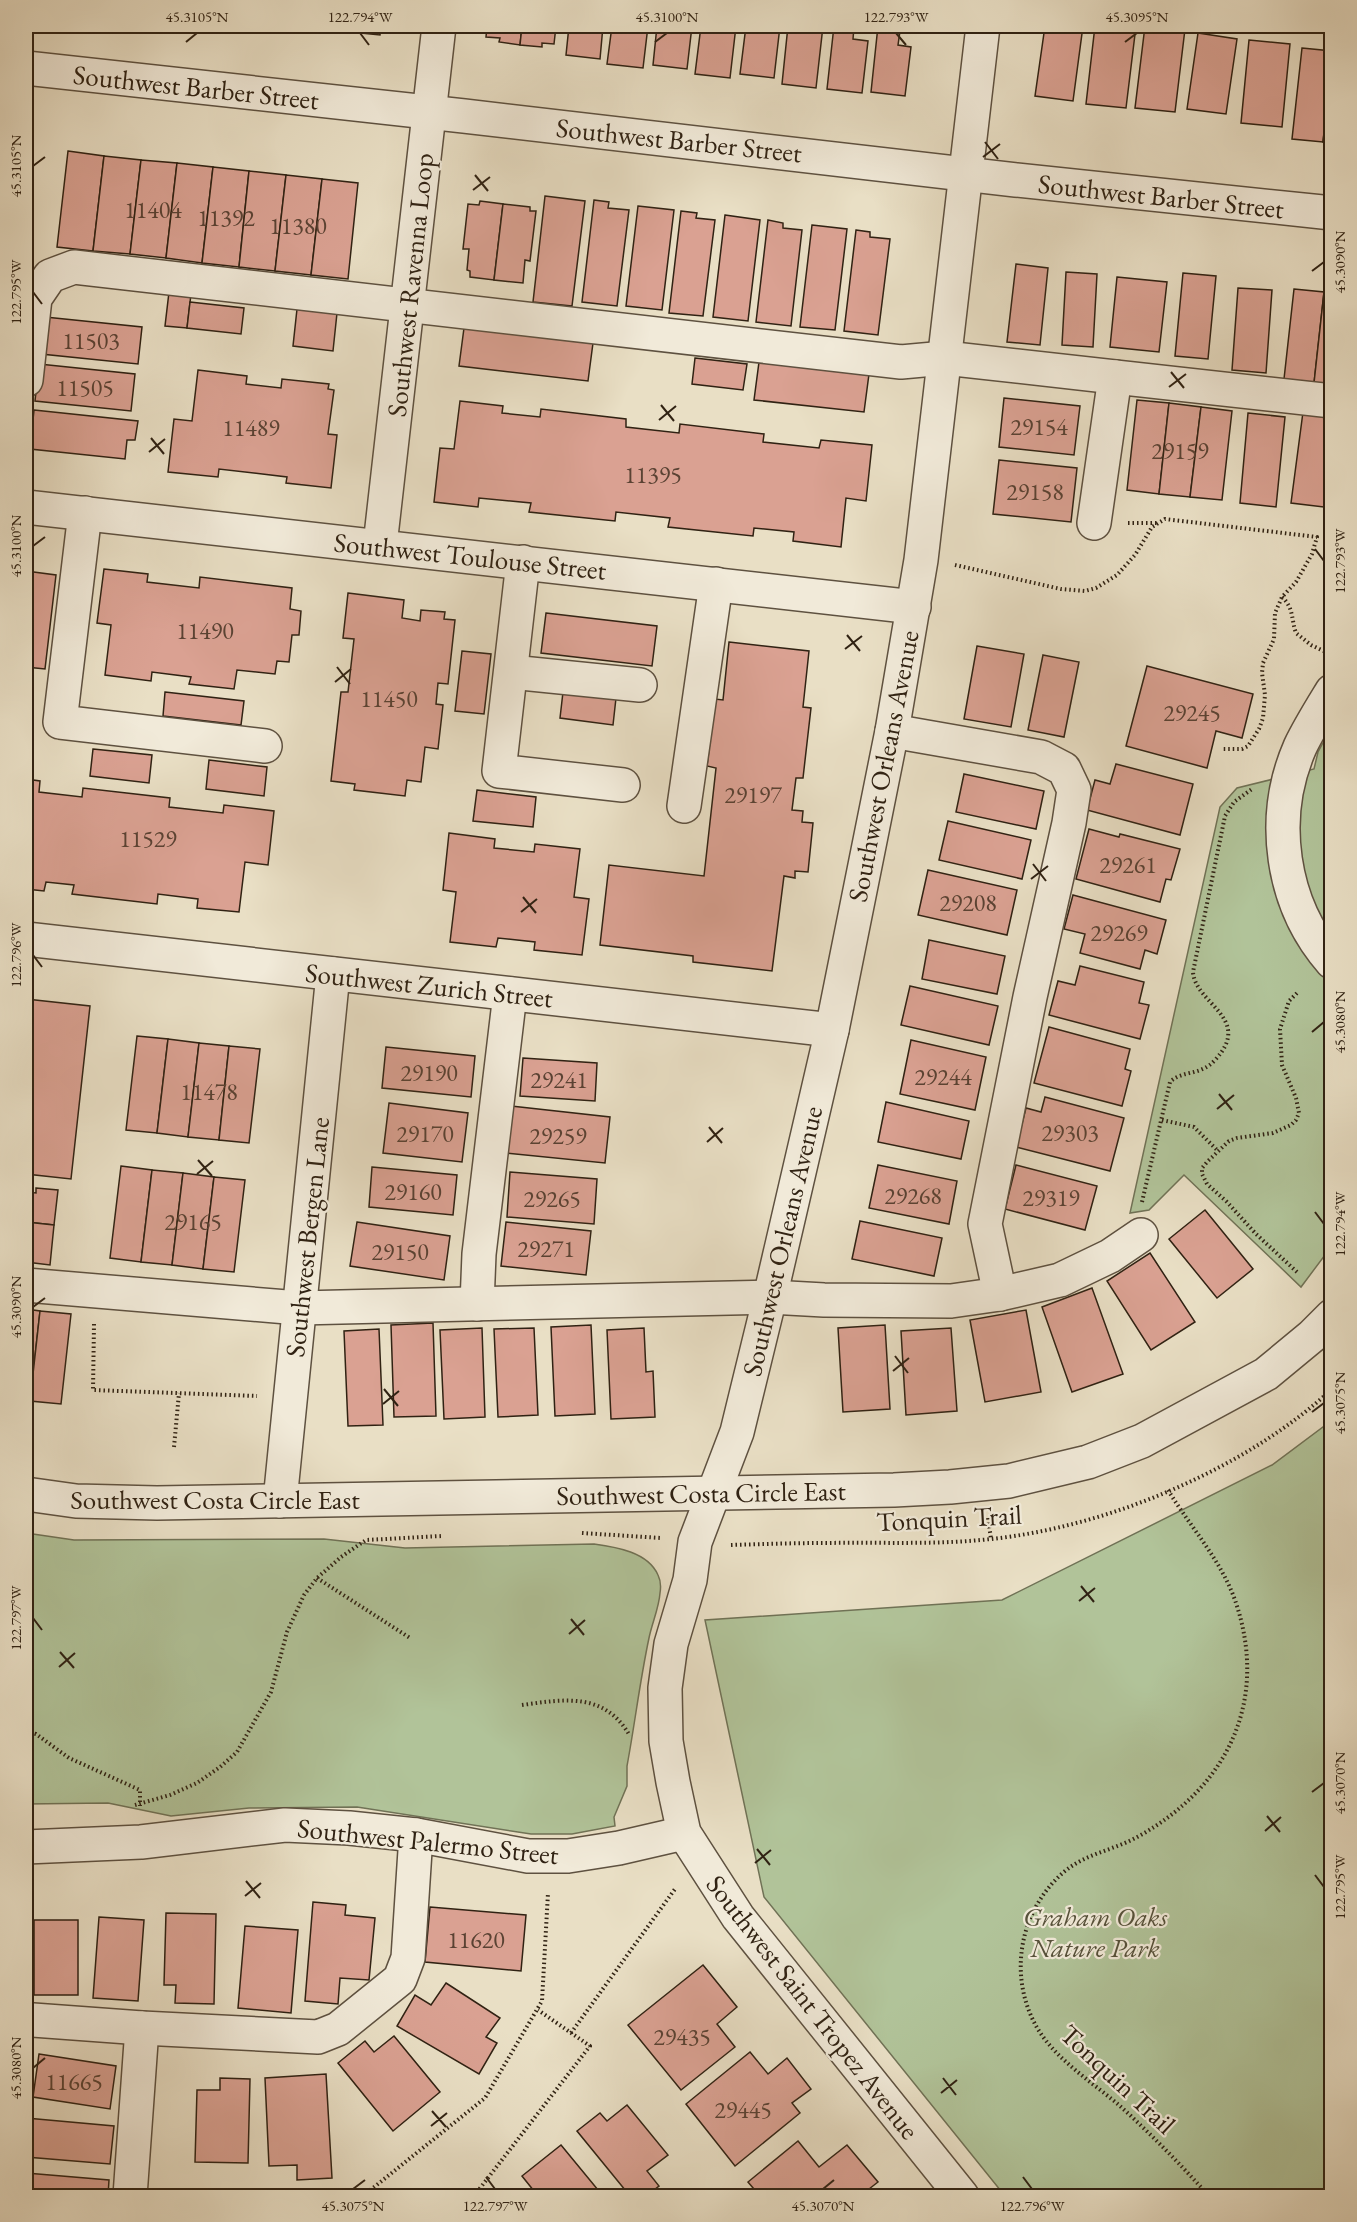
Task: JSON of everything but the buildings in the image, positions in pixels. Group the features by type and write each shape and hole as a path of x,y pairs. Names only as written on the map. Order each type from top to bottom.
{"street":[{"name":"Southwest Ravenna Loop","path":"380,545 439,26"},
{"name":"Southwest Orleans Avenue","path":"714,1493 737,1432 770,1297 832,1030 892,730 921,560 983,26"},
{"name":"Southwest Barber Street","path":"26,68 1332,213"},
{"path":"26,380 35,298 50,276 74,267 901,362 945,358 1332,401"},
{"path":"1094,523 1115,377"},
{"name":"Southwest Toulouse Street","path":"26,507 380,545 914,607"},
{"path":"84,513 60,723 265,746"},
{"path":"523,562 499,771 623,785"},
{"path":"684,806 716,584"},
{"path":"511,672 640,685"},
{"path":"1332,691 1300,747 1284,801 1283,823 1284,853 1289,884 1298,910 1313,938 1332,962"},
{"path":"892,730 1041,757 1064,769 1074,790 985,1224 1000,1294"},
{"name":"Southwest Zurich Street","path":"26,939 832,1030"},
{"name":"Southwest Bergen Lane","path":"280,1501 333,974"},
{"path":"477,1304 479,1254 510,994"},
{"path":"26,1285 299,1308 770,1297 824,1300 951,1301 1000,1294 1060,1280 1110,1256 1141,1235"},
{"name":"Southwest Costa Circle East","path":"26,1494 75,1501 157,1503 950,1487 1009,1481 1088,1462 1142,1441 1266,1374 1312,1336 1332,1316"},
{"name":"Southwest Saint Tropez Avenue","path":"714,1493 695,1542 690,1580 672,1644 665,1688 666,1741 684,1833 738,1917 962,2196"},
{"name":"Southwest Palermo Street","path":"26,1847 141,1842 285,1826 349,1828 416,1835 528,1856 568,1856 619,1848 684,1833"},
{"path":"33,2020 318,2037 338,2029 400,1979 408,1958 416,1835"},
{"path":"130,2196 142,2028"}],"path":[{"path":"970,568 1061,589 1085,591 1096,588 1117,574 1135,555 1152,527 1165,519 1317,537 1304,570 1282,597 1275,613 1274,639 1263,663 1265,707 1259,729 1248,746 1242,749 1223,749"},
{"path":"1282,597 1293,612 1296,633 1311,645 1332,655"},
{"path":"1141,1235 1138,1217 1170,1082 1175,1078 1206,1068 1221,1052 1227,1035 1223,1016 1196,985 1192,972 1225,816 1234,802 1261,782 1290,778"},
{"path":"1298,1272 1256,1234 1203,1179 1202,1168 1229,1142 1237,1138 1273,1133 1291,1125 1296,1120 1299,1113 1296,1098 1282,1065 1280,1029 1289,1001 1299,991"},
{"path":"1162,1120 1194,1127 1218,1151"},
{"path":"95,1291 93,1390 291,1398"},
{"name":"Tonquin Trail","path":"725,1546 946,1542 1027,1534 1072,1524 1116,1511 1211,1471 1270,1438 1332,1389"},
{"path":"174,1447 179,1393"},
{"name":"Tonquin Trail","path":"1168,1490 1191,1527 1218,1563 1237,1605 1248,1667 1246,1696 1238,1728 1207,1781 1174,1813 1136,1838 1074,1864 1048,1889 1035,1908 1025,1930 1021,1954 1021,1978 1030,2013 1049,2044 1150,2135 1209,2196"},
{"path":"578,1533 663,1538"},
{"path":"26,1731 36,1734 69,1758 140,1790 140,1804 170,1795 197,1783 237,1752 271,1692 287,1632 304,1595 317,1578 341,1557 366,1540 447,1536"},
{"path":"317,1578 410,1638"},
{"path":"522,1705 570,1701 598,1704 612,1712 623,1724 635,1745"},
{"path":"571,2033 675,1888"},
{"path":"363,2196 485,2098 542,2001 548,1893"},
{"path":"474,2196 590,2046 538,2010"}],"green space":[{"path":"1331,728 1331,1247 1301,1287 1184,1175 1149,1210 1130,1213 1220,807 1237,788 1314,769 1318,752"},
{"name":"Graham Oaks Nature Park","path":"1331,1421 1331,2196 1005,2196 764,1897 705,1620 1002,1600 1272,1465"},
{"path":"26,1533 74,1540 324,1539 405,1548 594,1544 621,1549 639,1556 653,1567 659,1577 661,1588 643,1670 627,1766 627,1786 614,1817 615,1826 572,1834 531,1834 357,1807 249,1808 171,1816 108,1803 26,1804"}]}
